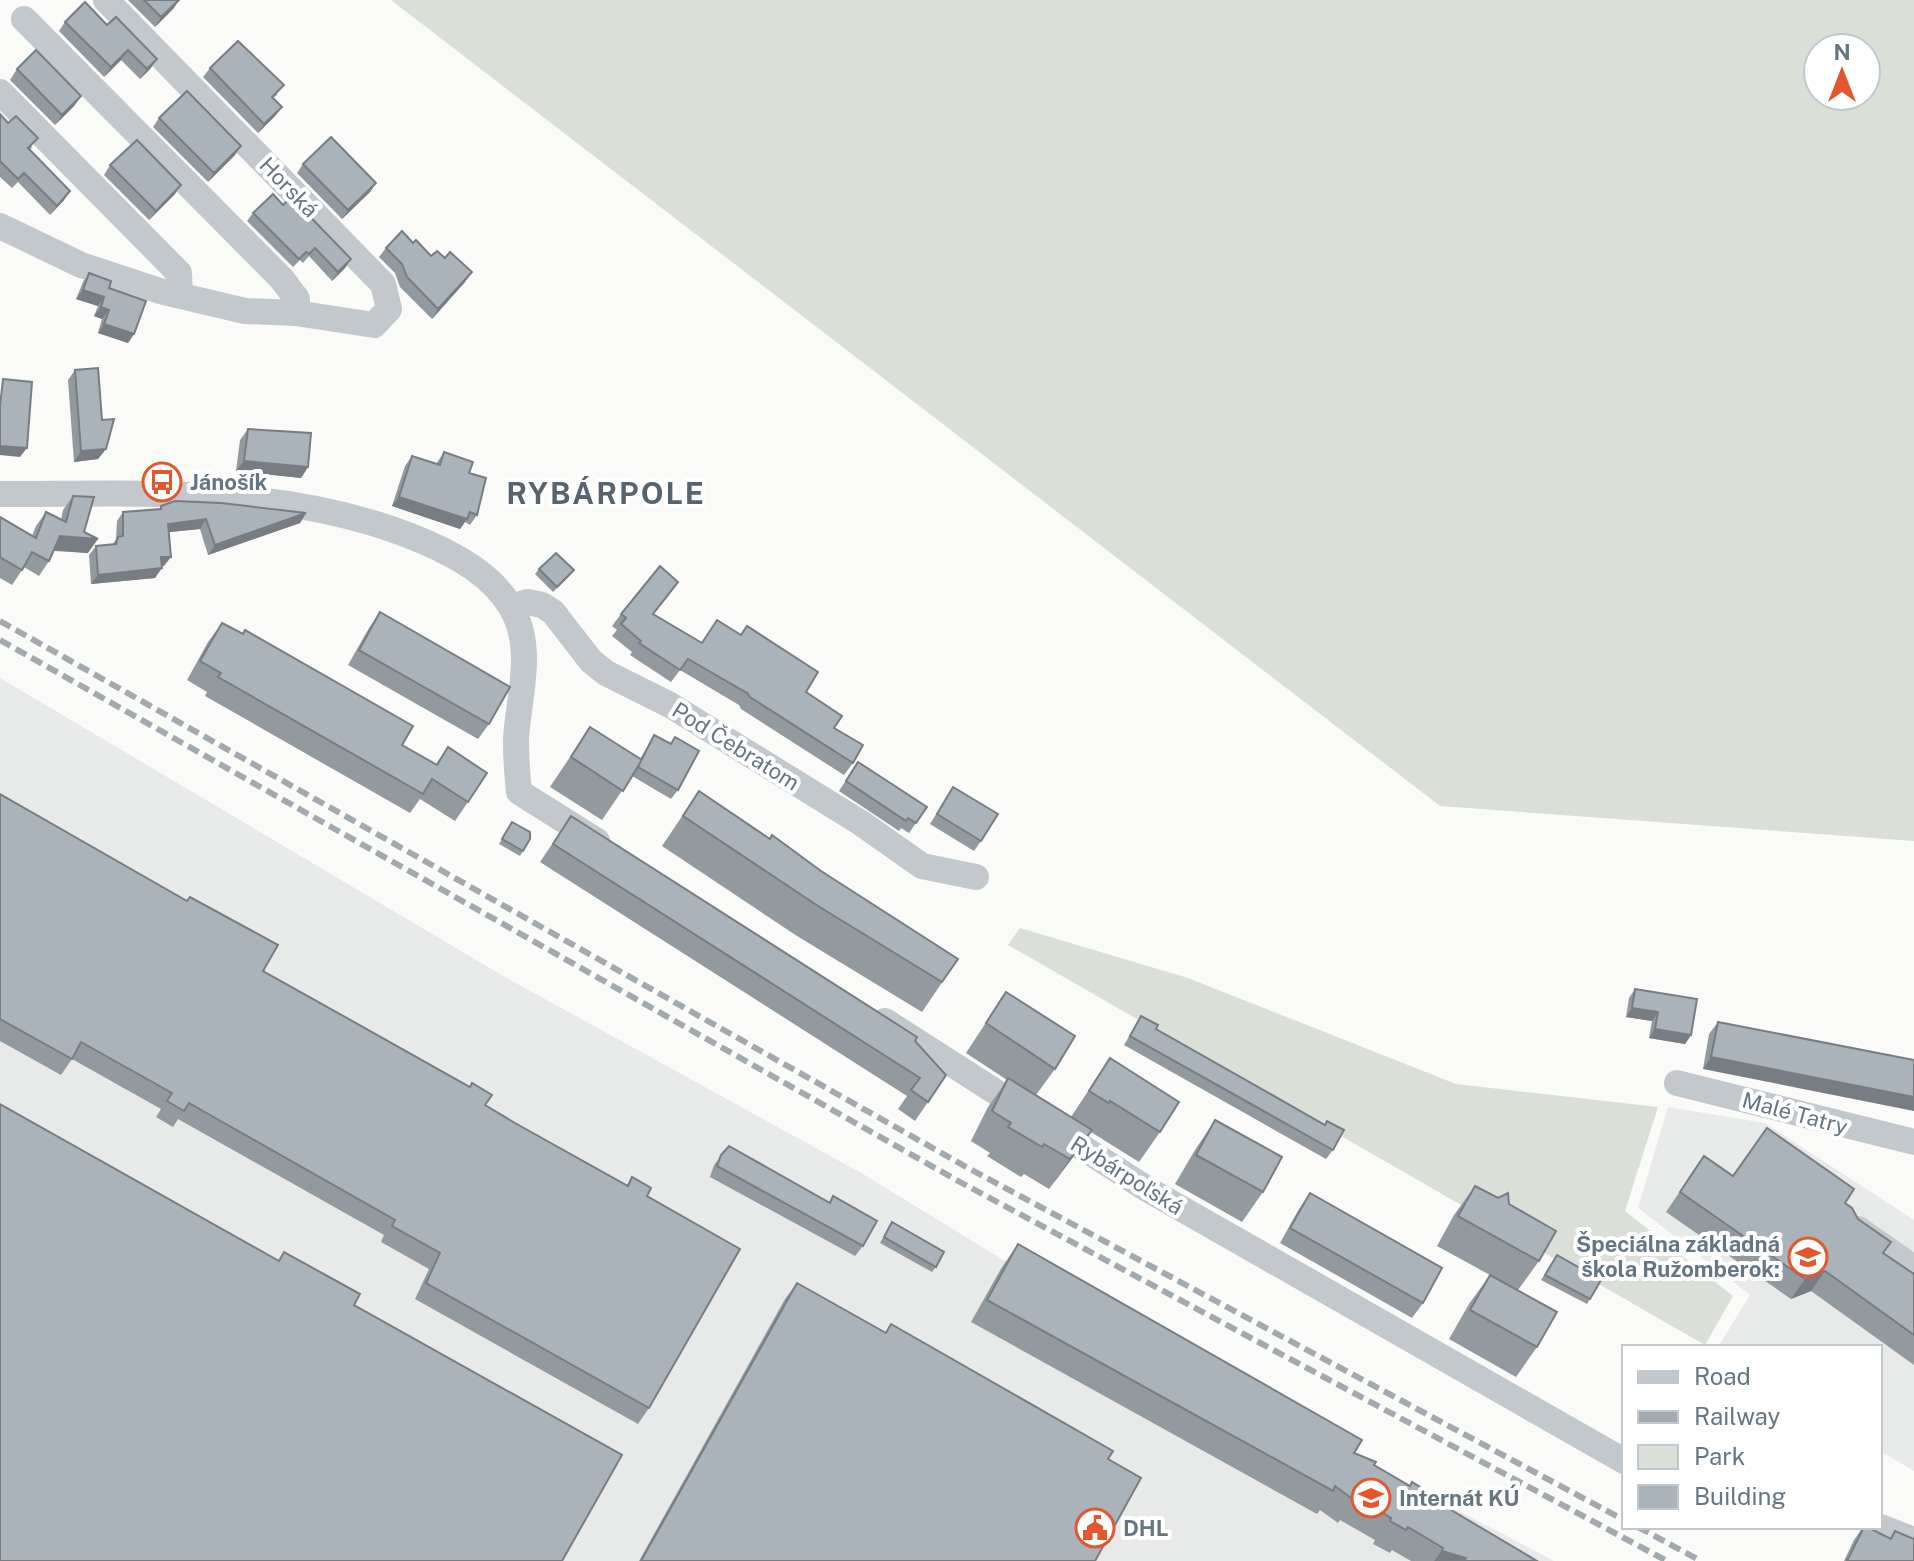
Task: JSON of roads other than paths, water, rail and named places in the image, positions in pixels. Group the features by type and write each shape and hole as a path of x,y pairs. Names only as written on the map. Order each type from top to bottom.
{"street":[{"name":"Horská","path":"0,226 81,265 160,291 245,311 296,313 374,325 389,309 383,284 106,0"},
{"path":"24,19 281,278 297,299 296,313"},
{"path":"0,92 179,273 180,295"},
{"path":"0,494 218,496 279,503 345,515 406,534 457,558 496,587 512,607 523,649 524,673 516,735 519,792 620,856"},
{"name":"Pod Čebratom","path":"512,607 528,602 542,605 553,612 591,661 606,673 670,705 861,823 922,866 976,877"},
{"name":"Rybárpoľská","path":"858,1005 1147,1189 1622,1460"},
{"name":"Malé Tatry","path":"1677,1083 1914,1142"},
{"path":"1853,1226 1914,1268"},
{"path":"1882,1528 1914,1540"}],"railway":[{"path":"0,621 968,1168 1622,1519"},
{"path":"0,640 960,1182 1667,1561"},
{"path":"1642,1529 1701,1561"}],"place":[{"name":"Jánošík","path":"162,482"},
{"name":"Špeciálna základná škola Ružomberok:","path":"1808,1257"},
{"name":"Internát KÚ","path":"1371,1498"},
{"name":"DHL","path":"1095,1528"}],"district":[{"name":"RYBÁRPOLE","path":"606,494"}]}
